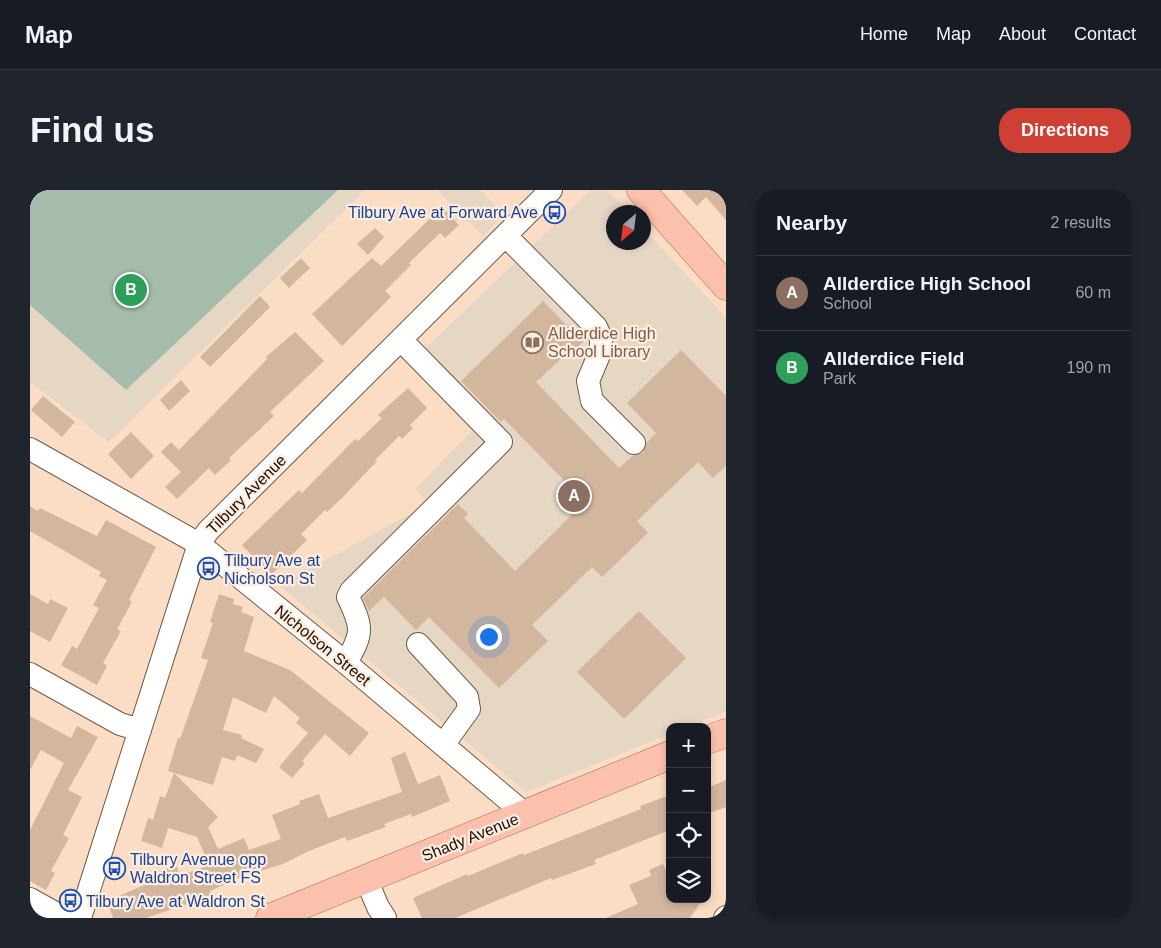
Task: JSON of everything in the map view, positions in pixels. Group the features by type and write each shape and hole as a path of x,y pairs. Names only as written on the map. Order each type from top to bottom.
{"main road":[{"path":"641,190 726,286"},
{"path":"711,738 726,732"},
{"name":"Shady Avenue","path":"270,918 666,757"}],"street":[{"name":"Tilbury Avenue","path":"80,918 199,544 208,531 551,190"},
{"path":"506,236 596,327 601,338 601,350 588,381 592,401 634,443"},
{"path":"346,663 359,635 360,623 348,597 350,591 501,442 401,340"},
{"name":"Nicholson Street","path":"30,449 199,544 346,663 525,814"},
{"path":"418,644 467,697 469,709 443,746"},
{"path":"30,674 120,724 140,730"},
{"path":"366,879 385,918"},
{"path":"30,900 64,918"}],"shaded area":[{"path":"30,190 365,190 109,442 30,382"},
{"path":"437,190 481,190 503,215 483,236"},
{"path":"591,190 608,191 621,205 606,205 606,250 651,250 651,237 726,318 726,711 697,723 666,723 666,736 526,792 280,586 429,503 415,489 472,431 409,364"}],"green space":[{"path":"30,190 338,190 126,390 30,305"}],"building":[{"path":"682,190 726,190 726,220 706,197 697,206"},
{"path":"442,207 459,225 445,238 440,233 409,263 411,265 385,291 391,297 342,346 312,314 372,258 381,266"},
{"path":"375,228 384,237 368,255 357,244"},
{"path":"301,258 310,268 289,288 280,278"},
{"path":"260,296 270,307 210,367 200,357"},
{"path":"543,301 583,342 568,356 566,354 536,382 619,468 632,456 643,453 647,442 656,433 627,403 681,350 726,396 726,466 713,478 698,462 637,521 648,533 602,577 592,567 532,625 548,641 499,688 429,617 416,630 384,597 369,611 363,598 458,504 468,514 464,518 515,571 585,502 504,419 501,422 461,381"},
{"path":"295,332 324,361 270,412 274,416 229,458 231,460 215,475 209,468 177,499 165,487 181,472 161,452 171,442 179,450 267,359 266,357"},
{"path":"181,380 190,391 169,411 160,400"},
{"path":"408,388 427,408 410,425 413,428 402,439 399,436 342,498 327,512 325,510 301,534 307,540 271,575 242,545 299,490 302,493 355,439 358,441 382,418 378,415"},
{"path":"43,396 75,422 62,437 31,410"},
{"path":"131,432 154,456 131,479 108,454"},
{"path":"30,506 38,511 40,508 97,536 106,520 156,547 129,600 132,602 117,629 121,631 103,663 107,666 97,685 61,665 72,646 77,649 99,608 93,605 107,580 99,576 101,572 30,531"},
{"path":"30,594 48,604 50,599 68,608 50,642 30,631"},
{"path":"219,594 234,599 233,604 243,607 241,612 254,617 244,651 290,670 369,733 350,756 325,734 302,761 305,763 292,778 279,767 308,733 296,723 300,718 274,696 266,713 233,697 223,730 242,735 241,738 264,749 256,763 237,755 235,761 222,757 213,785 168,771 178,738 180,739 208,660 201,658 213,623 210,622"},
{"path":"639,611 686,658 624,719 577,672"},
{"path":"30,716 71,738 77,726 98,737 68,790 82,797 63,835 69,838 51,871 55,873 46,890 30,881 30,830 64,763 41,750 30,770"},
{"path":"405,752 418,784 440,775 450,801 412,817 411,814 384,824 386,827 347,841 345,837 309,851 283,864 238,878 210,891 211,895 193,902 146,918 113,918 107,901 163,877 160,871 176,865 180,876 209,865 197,837 168,828 162,848 141,841 148,818 153,820 160,796 165,798 174,773 218,817 208,827 218,849 244,838 249,850 281,839 272,815 300,804 299,801 319,794 328,818 402,792 391,758"},
{"path":"726,780 726,807 711,813 711,786"},
{"path":"666,796 666,832 594,860 596,864 552,880 551,878 455,918 422,918 413,898 467,874 468,876 523,853 524,855 641,809 640,806"},
{"path":"663,864 666,871 666,903 700,903 690,918 606,918 638,904 629,885 651,876 649,870"}],"place":[{"name":"Tilbury Ave at Forward Ave","path":"554,212"},
{"name":"Allderdice Field","path":"131,290"},
{"name":"Allderdice High School Library","path":"532,342"},
{"name":"Allderdice High School","path":"574,496"},
{"name":"Tilbury Ave at Nicholson St","path":"208,569"},
{"name":"Tilbury Avenue opp Waldron Street FS","path":"114,868"},
{"name":"Tilbury Ave at Waldron St","path":"70,901"}]}
